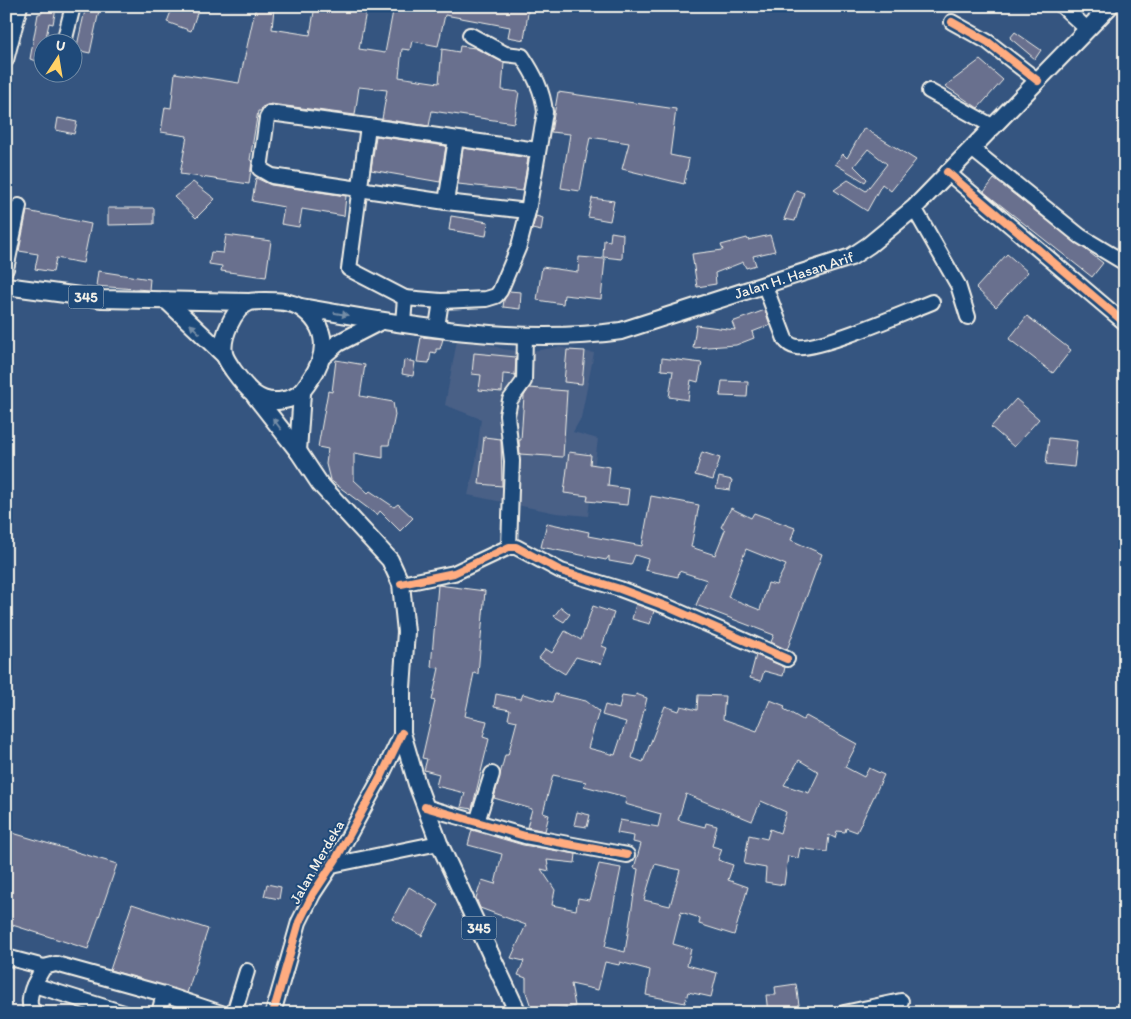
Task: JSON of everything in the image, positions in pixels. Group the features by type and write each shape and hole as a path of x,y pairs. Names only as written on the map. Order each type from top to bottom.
{"main road":[{"name":"Jalan H. Hasan Arif","path":"301,307 403,324 525,336 572,336 622,331 851,257 869,245 914,208 1110,6"},
{"name":"345","path":"6,286 102,298 167,301 224,355 243,385 255,396 298,451 320,484 390,560 401,584 406,632 402,688 402,733 425,807 439,843 518,1013"},
{"path":"167,301 283,301 301,307 315,321 320,330 323,339 323,356"},
{"path":"224,355 223,340 226,330 236,314 248,302"},
{"path":"298,451 302,392 323,356 338,343 381,321"},
{"path":"255,396 276,401 292,398 302,392"}],"street":[{"path":"6,60 10,38 20,6"},
{"path":"66,32 72,6"},
{"path":"1062,6 1087,29"},
{"path":"952,22 988,42 1038,81"},
{"path":"368,126 349,269 405,298 441,301 486,300 496,296 519,246 528,211 545,112 544,99 534,75 522,56 505,54 470,34"},
{"path":"929,91 994,127"},
{"path":"528,211 358,190 272,176 262,172 267,118 272,112 538,150"},
{"path":"446,202 456,138"},
{"path":"972,149 1080,236 1125,263"},
{"path":"947,172 1125,323"},
{"path":"6,270 19,206"},
{"path":"914,208 958,285 968,317"},
{"path":"765,286 785,339 789,345 796,347 827,342 932,302"},
{"path":"403,324 405,298"},
{"path":"437,327 441,301"},
{"path":"509,547 512,461 507,415 510,400 524,381 525,336"},
{"path":"401,584 454,572 509,547 519,548 561,571 620,589 668,607 787,659"},
{"name":"Jalan Merdeka","path":"274,1013 299,922 312,894 332,865 402,733"},
{"path":"477,822 492,774"},
{"path":"425,807 525,836 627,855"},
{"path":"332,865 439,843"},
{"path":"6,957 44,967 56,964 164,994 221,1013"},
{"path":"37,1013 31,1009 29,1004 34,985 44,967"},
{"path":"234,1013 247,971"},
{"path":"34,985 124,1013"},
{"path":"159,1013 164,994"},
{"path":"844,1013 901,1001"}],"shaded area":[{"path":"458,335 503,349 526,352 558,347 594,353 581,418 573,432 598,439 588,516 556,513 468,495 476,461 481,419 445,405"}],"building":[{"path":"43,6 56,8 53,24 49,23 47,32 35,32 38,14 42,13"},
{"path":"86,6 100,6 90,53 82,51 82,32 80,32"},
{"path":"173,6 197,13 191,31 167,22"},
{"path":"256,6 274,8 272,29 310,35 315,6 367,6 359,49 385,53 394,6 420,8 420,6 529,6 524,40 508,37 510,27 445,15 438,46 412,41 410,50 402,49 399,77 439,83 442,49 459,52 460,46 475,48 504,63 502,90 519,92 514,123 432,111 429,126 382,119 387,90 359,87 355,115 271,104 262,107 261,111 258,111 250,160 252,161 249,184 180,174 187,136 161,132 165,107 171,108 175,73 239,83"},
{"path":"1015,32 1041,50 1035,59 1010,38"},
{"path":"980,60 1003,80 978,108 945,86"},
{"path":"558,92 676,109 670,155 689,159 684,184 622,169 629,143 590,137 580,191 561,188 570,134 551,132"},
{"path":"58,118 77,122 74,134 56,130"},
{"path":"864,128 916,160 891,191 882,184 867,211 834,190 848,180 866,191 887,164 868,149 854,166 867,179 865,182 835,164 843,154 847,158"},
{"path":"376,136 446,146 440,182 371,170"},
{"path":"463,148 528,158 523,191 458,184"},
{"path":"256,178 271,185 346,196 344,216 302,209 299,227 281,224 284,207 252,201"},
{"path":"994,179 1103,263 1092,277 984,192"},
{"path":"193,182 215,199 196,218 174,197"},
{"path":"796,190 804,193 795,221 784,219"},
{"path":"592,198 614,201 610,221 588,217"},
{"path":"108,208 154,208 154,224 108,225"},
{"path":"27,211 91,224 83,263 56,258 53,272 35,269 38,254 19,251"},
{"path":"451,216 488,222 486,236 449,230"},
{"path":"536,216 543,218 541,231 532,229"},
{"path":"611,232 623,234 622,259 603,257 604,240 610,241"},
{"path":"226,235 271,241 266,277 221,271 222,266 209,264 211,252 223,253"},
{"path":"770,235 775,251 753,256 756,265 746,268 743,262 715,273 716,284 697,287 692,254 723,250 721,245 747,238 748,240"},
{"path":"1007,254 1028,272 996,307 976,288"},
{"path":"579,257 605,259 601,299 564,295 563,304 537,300 542,267 578,272"},
{"path":"98,271 150,279 149,290 96,286"},
{"path":"509,291 521,292 520,309 503,307 504,300"},
{"path":"765,310 770,325 752,332 754,338 736,345 693,348 696,325 735,330 732,322"},
{"path":"1027,316 1071,350 1053,373 1009,339"},
{"path":"421,337 443,339 440,349 436,349 436,353 431,352 429,363 417,362"},
{"path":"567,350 585,351 582,384 564,382"},
{"path":"474,353 516,357 515,375 503,374 502,392 479,390 481,375 472,374"},
{"path":"662,358 702,363 698,382 691,380 688,400 669,397 673,371 661,370"},
{"path":"336,360 365,365 360,396 393,402 395,415 389,445 383,445 383,458 354,453 354,480 368,493 370,491 394,507 398,504 413,518 400,531 380,511 377,515 330,480 326,464 328,449 318,447 328,391 332,392"},
{"path":"404,360 415,362 413,376 402,374"},
{"path":"722,381 748,382 747,397 720,396"},
{"path":"529,388 567,391 563,457 520,454 519,440 521,440 524,396"},
{"path":"1016,399 1039,419 1014,447 991,427"},
{"path":"484,437 501,439 502,486 479,484"},
{"path":"1049,438 1077,441 1074,467 1046,464"},
{"path":"569,452 591,455 590,464 610,467 608,486 629,489 627,505 587,501 588,496 564,493"},
{"path":"702,452 720,458 713,480 695,475"},
{"path":"719,477 732,480 730,490 716,488"},
{"path":"651,496 699,505 691,547 715,555 725,530 721,527 731,508 751,518 754,513 795,528 791,540 822,554 787,650 771,642 774,635 696,605 707,580 679,571 678,577 645,570 648,559 635,555 631,565 609,561 609,556 606,560 541,547 547,523 589,532 588,536 642,546","holes":["746,549 786,565 776,585 768,583 760,610 728,597"]},
{"path":"438,585 485,591 478,674 474,673 465,716 487,721 483,737 489,739 472,809 461,807 465,793 436,786 439,774 424,770 427,759 422,758 435,701 432,700 439,668 431,667"},
{"path":"636,604 654,611 650,624 632,619"},
{"path":"593,606 614,613 602,646 607,648 601,664 576,657 565,674 539,658 546,649 552,653 565,631 581,640"},
{"path":"561,607 570,614 564,622 554,616"},
{"path":"756,655 785,667 783,676 764,671 761,681 750,678"},
{"path":"496,694 521,699 523,694 552,702 555,694 586,701 599,711 588,748 615,755 626,722 602,715 605,705 619,709 622,695 635,697 636,694 647,698 632,758 643,762 665,706 679,711 681,706 697,710 698,695 725,696 723,719 757,731 770,700 785,706 784,709 803,720 806,716 857,744 845,767 864,777 869,768 884,775 857,832 846,828 845,832 837,831 835,838 829,835 827,852 800,848 798,858 788,856 784,885 765,882 766,868 744,864 749,835 767,839 770,829 780,833 786,812 761,801 752,821 686,794 678,820 705,827 706,823 717,826 712,846 722,849 718,860 733,865 728,880 748,887 734,935 699,924 700,918 681,912 673,944 691,949 687,965 717,973 711,997 688,992 685,1003 646,995 650,970 620,962 619,965 605,962 598,990 571,984 575,1006 549,1011 548,1008 533,1013 526,992 526,978 518,975 524,961 511,958 526,925 480,908 476,898 482,880 495,884 502,854 468,845 472,830 523,845 576,854 575,863 547,860 549,871 541,869 555,890 552,905 576,910 578,898 589,900 599,864 621,868 605,947 625,952 638,869 634,868 641,844 633,842 634,836 617,833 620,820 658,827 661,814 625,804 626,797 584,786 586,782 553,775 543,813 549,815 545,831 527,827 532,809 494,798 505,755 508,755 517,721 508,719 510,710 494,707","holes":["799,760 819,772 809,793 784,785","655,864 680,870 670,906 644,900"]},
{"path":"577,812 590,815 587,827 574,825"},
{"path":"6,831 117,864 88,949 6,923"},
{"path":"267,884 281,887 279,899 264,896"},
{"path":"409,887 439,905 422,936 392,919"},
{"path":"132,904 208,929 187,993 110,970"},
{"path":"796,984 800,1012 768,1013 766,995 776,995 775,987"}],"cycle path":[{"path":"952,22 988,42 1038,81"},
{"path":"947,172 1125,323"},
{"path":"401,584 454,573 509,547 516,547 561,571 620,589 668,607 787,659"},
{"path":"273,1013 299,922 313,894 336,859 382,775 402,733"},
{"path":"425,807 525,836 627,855"}]}
